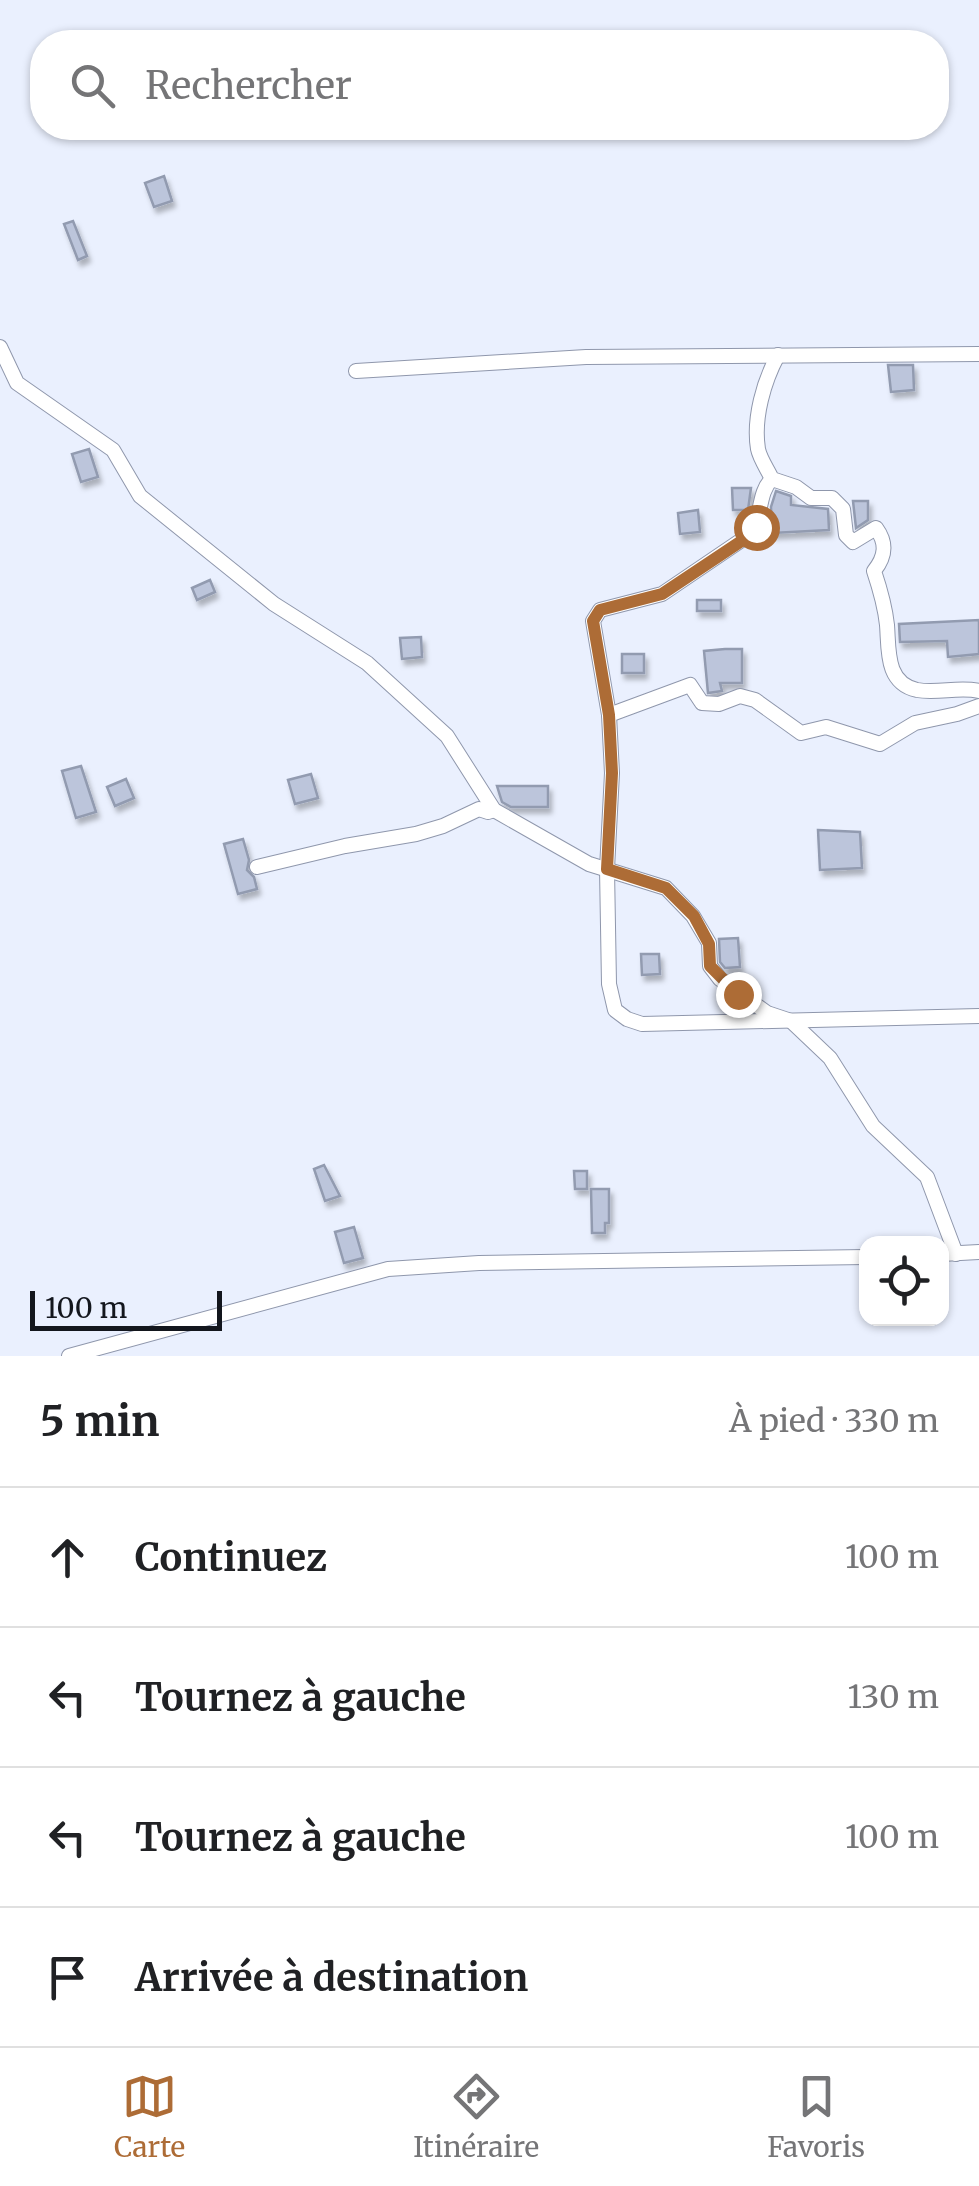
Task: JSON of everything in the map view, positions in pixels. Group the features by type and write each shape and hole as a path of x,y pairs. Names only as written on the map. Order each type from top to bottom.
{"street":[{"path":"0,347 17,383 113,450 140,496 274,604 367,663 447,736 494,810 589,864 666,888 694,916 709,944 710,966 720,978 767,1013 790,1021 830,1058 874,1126 928,1177 944,1236"},
{"path":"356,372 586,356 979,354"},
{"path":"778,355 766,378 758,427 758,451 772,478 796,486 811,498 832,498 842,509 846,536 853,542 876,528 884,539 883,559 874,571 886,624 888,662 895,676 910,689 979,691"},
{"path":"772,478 764,486 756,527 749,536 662,594 600,610 593,621 609,715 609,984 615,1010 627,1020 642,1024 979,1016"},
{"path":"609,715 690,685 702,703 719,704 740,696 755,700 801,733 826,727 880,744 916,722 979,706"},
{"path":"256,867 416,834 479,808 494,810"},
{"path":"949,1254 979,1252"},
{"path":"69,1356 388,1270 480,1264 859,1256"}],"building":[{"path":"164,176 172,201 154,207 145,183"},
{"path":"73,221 87,256 78,260 64,224"},
{"path":"888,365 913,365 914,390 891,392"},
{"path":"89,449 98,477 81,482 72,454"},
{"path":"732,488 751,488 748,510 733,510"},
{"path":"776,491 791,496 791,505 828,509 829,530 772,533 771,507"},
{"path":"853,501 868,501 868,520 856,528"},
{"path":"698,510 700,532 680,534 678,513"},
{"path":"210,580 215,592 197,600 192,588"},
{"path":"697,600 721,600 721,611 697,611"},
{"path":"979,620 979,654 948,657 947,641 900,642 899,624"},
{"path":"421,637 422,657 402,659 400,638"},
{"path":"742,649 742,683 720,683 722,691 708,693 704,651"},
{"path":"622,654 644,654 644,673 622,673"},
{"path":"81,766 96,812 76,818 62,771"},
{"path":"311,774 318,798 295,804 288,780"},
{"path":"126,779 134,798 115,806 107,787"},
{"path":"497,786 548,786 548,807 511,807 502,802"},
{"path":"818,830 860,832 862,868 820,870"},
{"path":"243,839 249,860 247,870 257,889 238,894 224,844"},
{"path":"738,938 740,967 725,968 720,962 719,939"},
{"path":"641,954 659,954 660,974 642,975"},
{"path":"324,1165 340,1196 325,1201 314,1169"},
{"path":"574,1171 587,1171 587,1189 575,1189"},
{"path":"591,1189 609,1189 609,1223 605,1223 605,1233 592,1233"},
{"path":"354,1227 363,1258 344,1263 335,1232"}],"route":[{"path":"738,994 710,966 709,944 694,916 666,888 607,869 612,773 609,715 593,621 600,610 662,594 749,536 756,527"}]}
